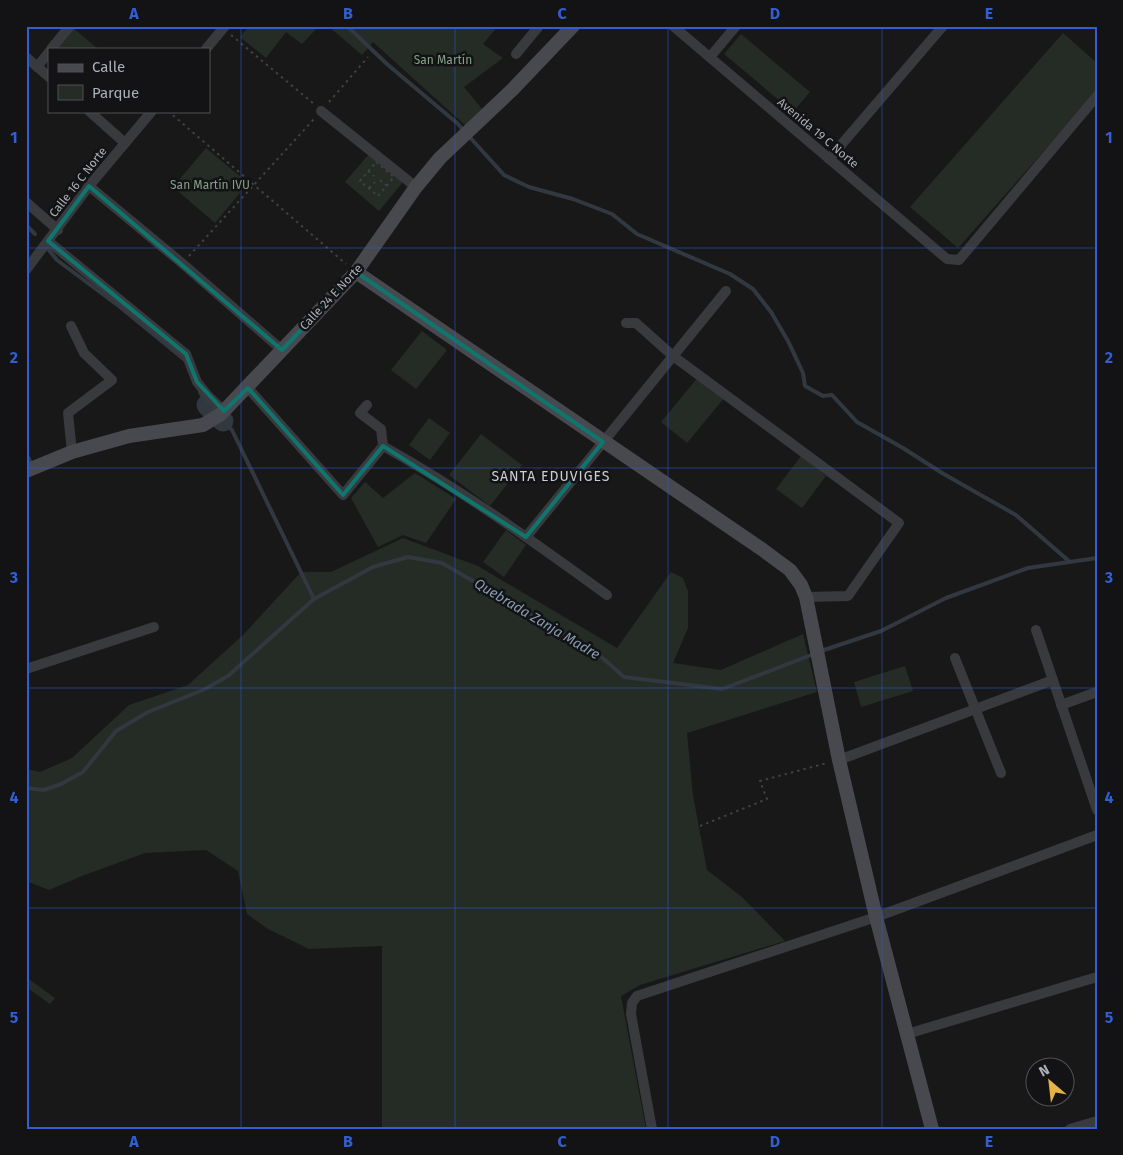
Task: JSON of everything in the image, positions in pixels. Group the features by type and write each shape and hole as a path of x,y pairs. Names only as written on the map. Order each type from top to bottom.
{"street":[{"path":"53,48 70,26"},
{"path":"516,54 539,26"},
{"name":"Calle 24 E Norte","path":"29,470 72,452 129,436 203,424 223,413 356,272 416,187 440,158 513,89 573,26"},
{"name":"Avenida 19 C Norte","path":"673,26 948,259 959,260 1097,96"},
{"path":"710,57 736,26"},
{"path":"829,159 944,26"},
{"path":"207,48 223,27"},
{"path":"37,66 48,53"},
{"path":"26,57 48,76"},
{"path":"321,110 416,187"},
{"path":"90,112 125,143"},
{"name":"Calle 16 C Norte","path":"26,270 58,230 89,186 151,112"},
{"path":"89,186 282,350"},
{"path":"26,202 58,230"},
{"path":"48,242 186,354 197,382 223,413"},
{"path":"356,272 790,570 801,585 806,597 839,760 876,917 932,1129"},
{"path":"526,537 726,291"},
{"path":"626,323 636,323 673,356 899,523 848,596 806,597"},
{"path":"71,326 84,353 112,380 68,413 72,452"},
{"path":"248,388 343,495 383,446 381,429 360,413 367,405"},
{"path":"383,446 429,471 526,537 607,596"},
{"path":"26,669 154,626"},
{"path":"1036,630 1097,810"},
{"path":"955,658 1001,773"},
{"path":"839,760 1053,680"},
{"path":"1061,705 1097,692"},
{"path":"652,1129 631,1014 632,1003 637,996 876,917 1097,835"},
{"path":"906,1034 1097,977"},
{"path":"1070,1129 1097,1121"}],"lane":[{"path":"26,454 29,470"}],"path":[{"path":"223,27 321,110"},
{"path":"183,264 368,57"},
{"path":"169,112 252,185 356,272"},
{"path":"376,162 394,177 387,186 378,196 360,181 376,162"},
{"path":"368,171 374,176"},
{"path":"380,180 387,186"},
{"path":"369,188 375,182"},
{"path":"700,826 767,799 760,781 839,760"}],"highlighted area":[{"path":"89,186 282,350 356,272 603,442 526,537 383,446 343,495 248,388 224,411 197,382 186,354 48,241"}],"green space":[{"path":"249,26 319,26 302,44 286,32 266,58 240,37"},
{"name":"San Martín","path":"328,26 498,26 483,44 503,58 464,87 482,109 466,126 373,42 362,55"},
{"path":"72,27 97,48 55,48"},
{"path":"1063,33 1097,63 1097,91 958,248 910,207"},
{"path":"741,34 810,92 793,112 724,54"},
{"name":"San Martín IVU","path":"206,148 248,183 215,223 173,187"},
{"path":"369,154 403,182 379,211 345,182"},
{"path":"422,331 447,350 416,389 391,370"},
{"path":"699,376 725,397 687,443 661,422"},
{"path":"429,418 450,433 430,460 409,445"},
{"path":"481,434 522,465 490,506 449,475"},
{"path":"801,456 826,476 802,508 776,489"},
{"path":"415,473 456,499 426,543 403,535 378,547 351,498 365,482 383,498"},
{"path":"506,530 526,545 504,577 483,562"},
{"path":"403,538 478,566 617,648 671,572 683,578 688,591 688,628 673,663 721,670 803,634 817,692 687,733 693,795 707,870 742,897 785,941 640,985 621,996 646,1129 382,1129 382,946 309,949 268,929 247,914 238,871 206,850 145,853 49,890 26,881 26,769 40,772 72,758 129,705 188,685 244,634 301,572 331,572"},
{"path":"905,666 913,691 861,707 854,682"},
{"path":"26,977 55,998 50,1004 26,987"}],"waterway":[{"path":"347,26 388,65 457,123 504,175 529,187 573,199 612,214 637,234 730,274 753,289 771,312 788,341 803,373 805,386 823,396 832,395 857,422 1016,515 1070,562"},
{"path":"26,225 35,234"},
{"path":"48,249 57,260 120,307 186,361"},
{"path":"200,392 207,405"},
{"path":"207,405 223,421"},
{"path":"223,421 232,430 314,599"},
{"name":"Quebrada Zanja Madre","path":"26,788 44,790 61,784 83,772 116,731 148,712 203,690 228,676 314,599 373,567 408,557 442,563 597,653 624,677 722,689 814,654"},
{"name":"Quebrada Zanja Madre","path":"821,651 881,631 946,598 1028,568 1097,558"}],"district":[{"name":"SANTA EDUVIGES","path":"551,476"}]}
